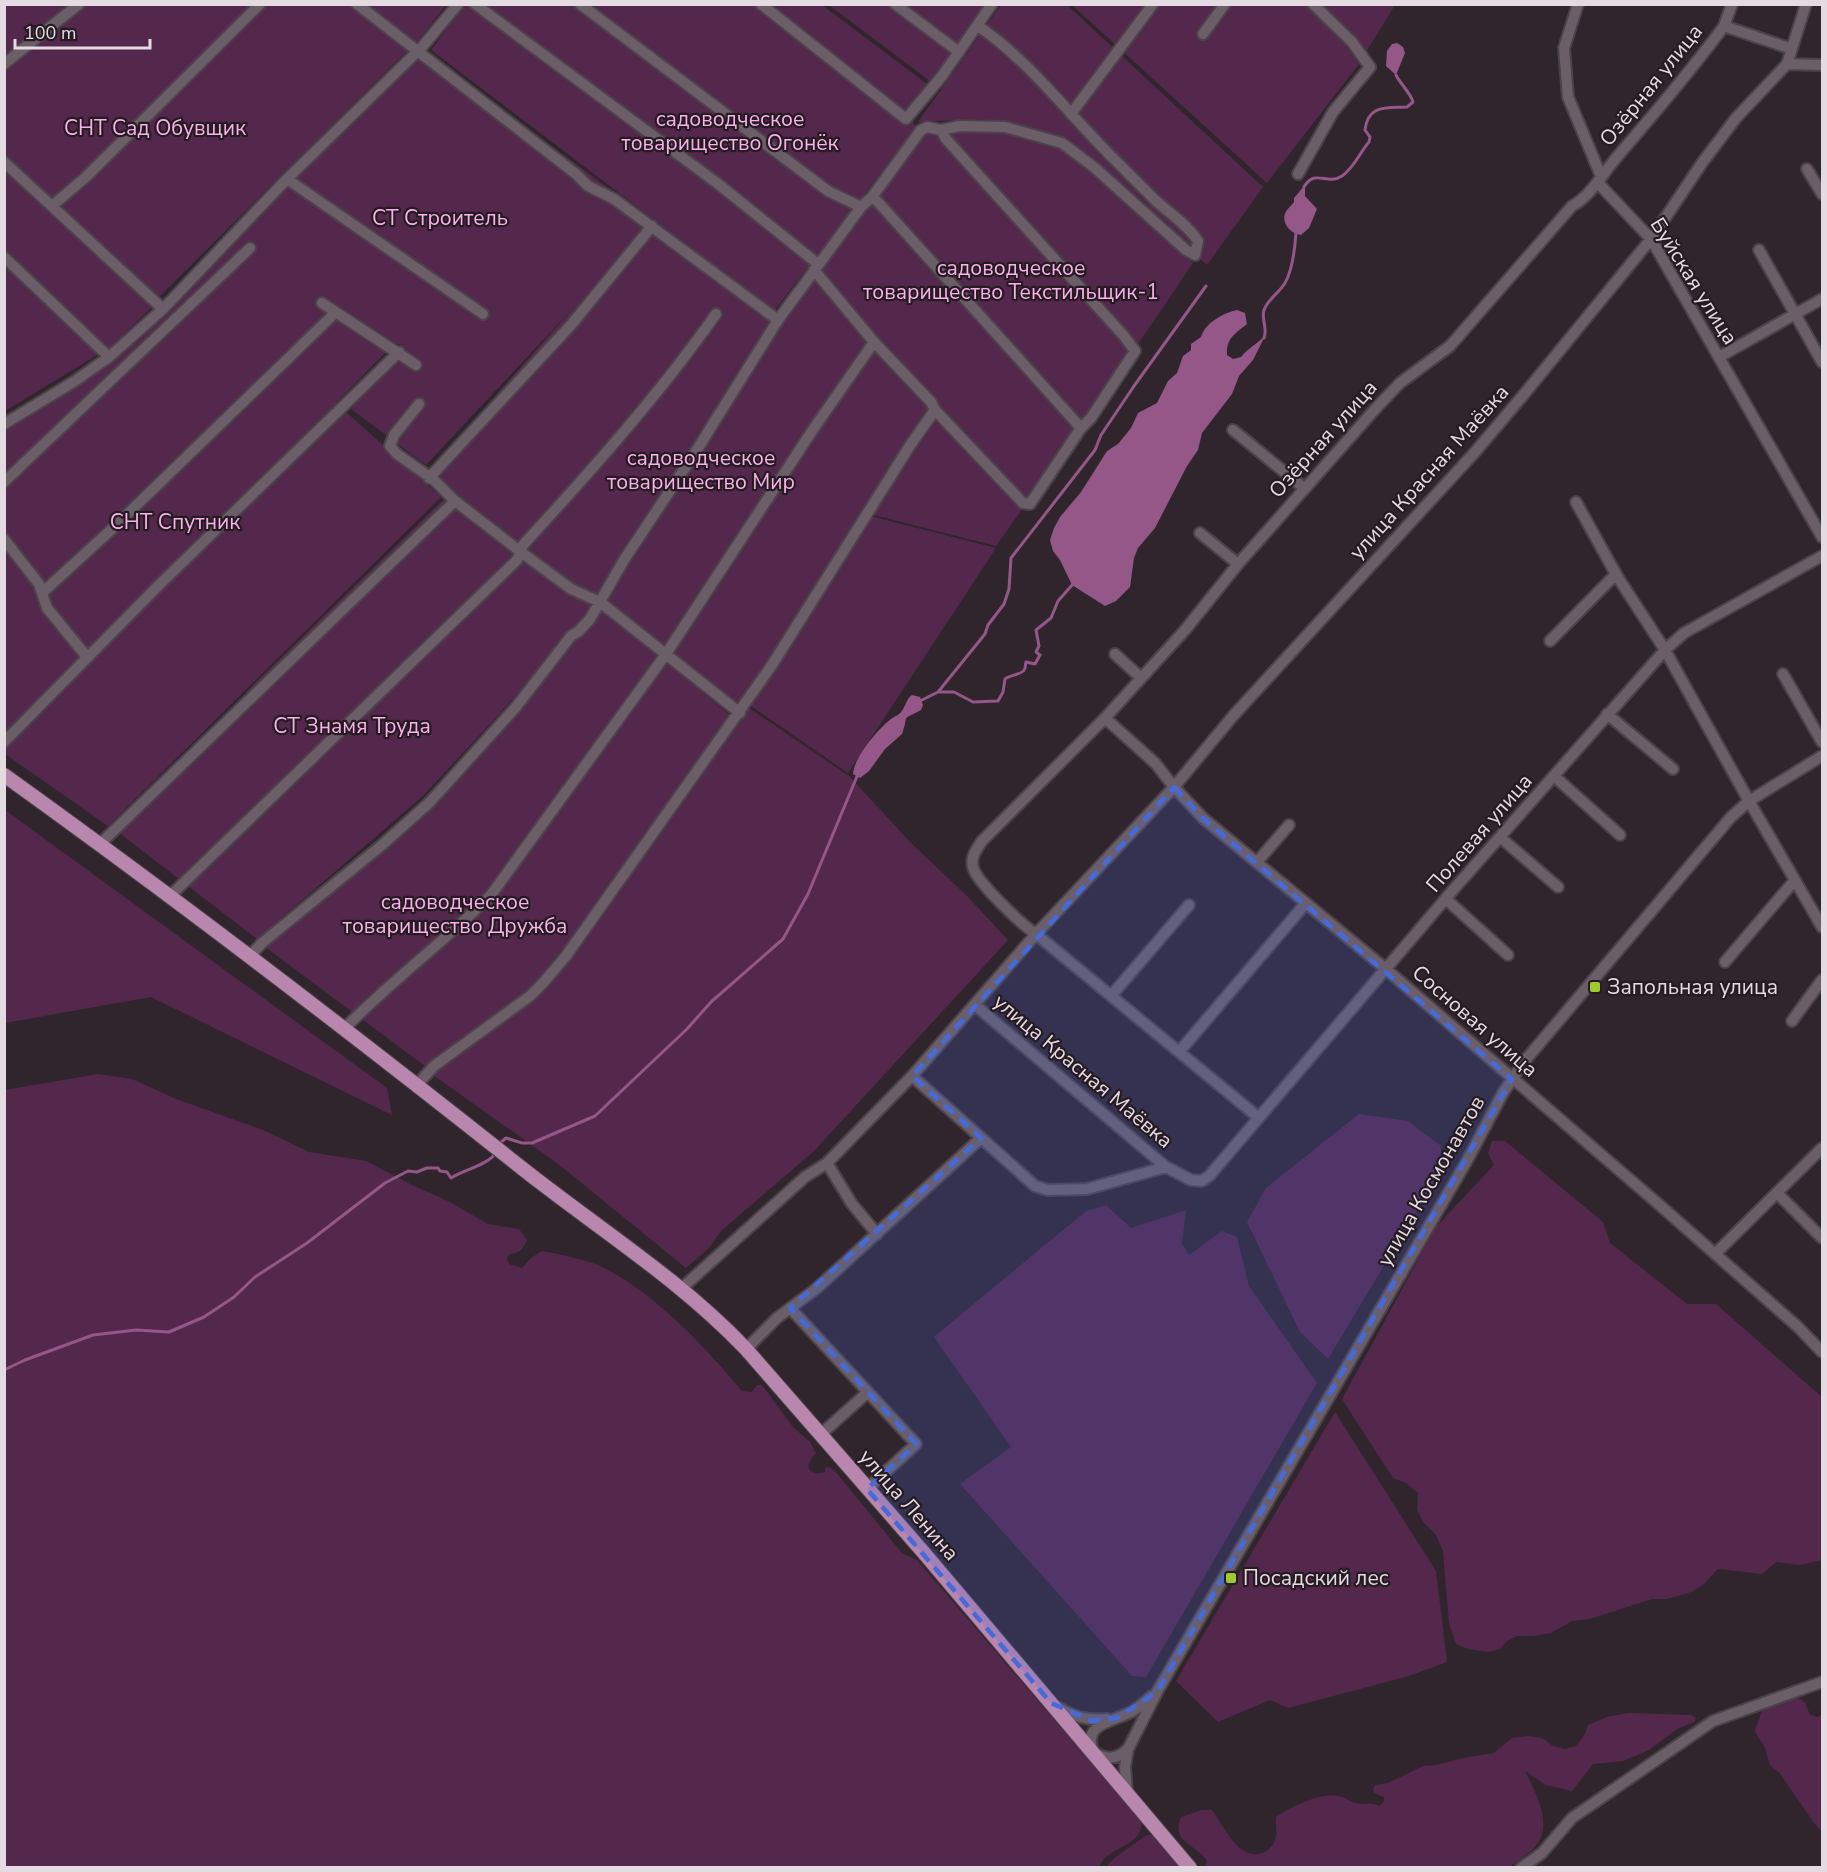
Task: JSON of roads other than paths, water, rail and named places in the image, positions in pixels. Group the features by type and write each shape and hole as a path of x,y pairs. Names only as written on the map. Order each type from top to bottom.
{"main road":[{"name":"улица Ленина","path":"4,775 250,956 566,1202 681,1288 716,1318 746,1349 867,1489 1190,1868"}],"street":[{"path":"4,64 79,4"},
{"path":"52,206 87,176 260,4"},
{"path":"357,4 576,174 588,186 614,199 778,320"},
{"path":"4,424 75,381 109,357 163,309 287,179 418,51 458,4"},
{"path":"475,4 717,183 816,267 874,342 918,387 935,410 1027,505 1030,504 1081,428 1091,418 1135,351 946,139 941,130"},
{"path":"580,4 828,191 861,207"},
{"path":"761,4 906,120 942,76 992,4"},
{"path":"895,4 959,52"},
{"path":"1071,114 1153,4"},
{"path":"1203,34 1225,4"},
{"path":"1298,174 1333,112 1370,67 1352,42 1313,4"},
{"name":"Буйская улица","path":"1578,4 1564,48 1566,84 1569,97 1601,176 1599,184 1651,239 1822,537"},
{"path":"1724,26 1732,4"},
{"name":"улица Красная Маёвка","path":"681,1288 805,1177 827,1163 912,1076 1036,934 1174,788 1233,716 1476,451 1651,239 1702,163 1736,118 1787,64 1806,4"},
{"path":"250,956 262,943 382,845 430,802 516,707 571,636 590,619 624,560 693,456 778,320 921,130 927,127 941,130 959,126 1005,127 1062,143 1095,168 1186,250 1195,255 1198,241 1193,233 1083,129 998,40 978,26"},
{"name":"Озёрная улица","path":"1036,934 1024,926 980,880 973,869 973,854 982,841 1105,718 1185,630 1238,564 1377,406 1400,383 1450,346 1572,206 1583,201 1601,176 1682,81 1724,26 1792,49"},
{"path":"1787,64 1822,65"},
{"path":"4,162 163,309"},
{"path":"1807,169 1822,194"},
{"path":"287,179 483,314"},
{"path":"872,197 1081,428"},
{"path":"429,478 572,325 651,226"},
{"path":"4,482 250,248"},
{"path":"1759,250 1822,362"},
{"path":"4,257 109,357"},
{"path":"1719,357 1822,299"},
{"path":"321,303 416,365"},
{"path":"43,592 112,529 335,313"},
{"path":"170,896 517,560 523,545 603,459 689,353 716,314"},
{"path":"344,1029 374,998 462,924 491,895 666,654 812,431 874,342"},
{"path":"4,742 175,569 399,352"},
{"path":"419,404 394,435 390,446 397,454 571,590 600,602 740,713"},
{"path":"417,1085 434,1066 530,996 566,956 740,713 910,444 935,410"},
{"path":"1233,430 1304,488"},
{"path":"100,844 455,501"},
{"path":"1576,502 1616,574 1665,650 1822,927"},
{"path":"1200,532 1238,564"},
{"path":"4,539 43,592 47,608 87,657"},
{"name":"Полевая улица","path":"1202,1181 1224,1161 1258,1117 1665,650 1684,633 1822,556"},
{"path":"1550,640 1616,574"},
{"path":"1115,654 1141,678"},
{"path":"1783,674 1822,742"},
{"path":"1607,714 1672,769"},
{"name":"Сосновая улица","path":"1105,718 1155,763 1174,788 1203,818 1387,970 1716,1253 1798,1327 1822,1352"},
{"name":"улица Космонавтов","path":"1128,1749 1157,1692 1523,1063 1731,817 1749,801 1822,756"},
{"path":"1554,776 1620,834"},
{"path":"1257,862 1289,825"},
{"path":"1501,838 1558,887"},
{"path":"1725,962 1795,880"},
{"path":"1447,900 1508,955"},
{"path":"1179,1052 1306,903"},
{"path":"1112,996 1189,905"},
{"path":"1036,934 1258,1117"},
{"path":"1792,1021 1822,980"},
{"name":"улица Красная Маёвка","path":"975,1005 1166,1167 1191,1180 1202,1181"},
{"name":"улица Красная Маёвка","path":"912,1076 1035,1186 1047,1190 1087,1189 1166,1167"},
{"path":"746,1349 777,1318 817,1288 981,1138"},
{"path":"1716,1253 1822,1148"},
{"path":"827,1163 852,1204 877,1234"},
{"path":"1777,1193 1822,1238"},
{"path":"790,1308 915,1444 867,1489"},
{"path":"820,1435 868,1392"},
{"path":"1521,1868 1542,1853 1572,1818 1713,1721 1822,1682"},
{"path":"1128,1749 1122,1755 1103,1758 1093,1752 1090,1745 1091,1736 1095,1728 1134,1710 1157,1692"},
{"path":"1051,1703 1072,1716 1092,1721 1117,1719"},
{"path":"1127,1793 1125,1767 1128,1749"}],"waterway":[{"path":"1304,187 1312,179 1337,179 1350,169 1369,142 1370,137 1365,130 1374,112 1386,108 1407,107 1413,102 1396,75"},
{"path":"1264,338 1264,310 1283,287 1288,277 1296,232"},
{"path":"938,692 985,634 988,625 1004,604 1009,589 1011,558 1095,450 1101,435 1134,386 1206,286"},
{"path":"920,701 938,692 954,692 973,702 998,701 1003,692 1005,679 1023,671 1026,662 1035,664 1040,655 1036,652 1039,646 1036,630 1051,618 1058,601 1073,584"},
{"path":"500,1143 506,1138 522,1143 532,1143 595,1116 687,1029 711,1002 783,939 808,894 858,774"},
{"path":"4,1370 93,1335 136,1330 169,1332 204,1317 234,1297 255,1277 307,1243 385,1183 408,1171 417,1172 427,1168 438,1168 440,1171 447,1172 451,1178 494,1155"}],"place":[{"name":"Запольная улица","path":"1595,987"},
{"name":"Посадский лес","path":"1231,1578"}],"park label":[{"name":"СНТ Сад Обувщик","path":"155,128"},
{"name":"садоводческое товарищество Огонёк","path":"730,131"},
{"name":"СТ Строитель","path":"440,218"},
{"name":"садоводческое товарищество Текстильщик-1","path":"1011,280"},
{"name":"садоводческое товарищество Мир","path":"701,470"},
{"name":"СНТ Спутник","path":"175,522"},
{"name":"СТ Знамя Труда","path":"352,726"},
{"name":"садоводческое товарищество Дружба","path":"455,914"}]}
